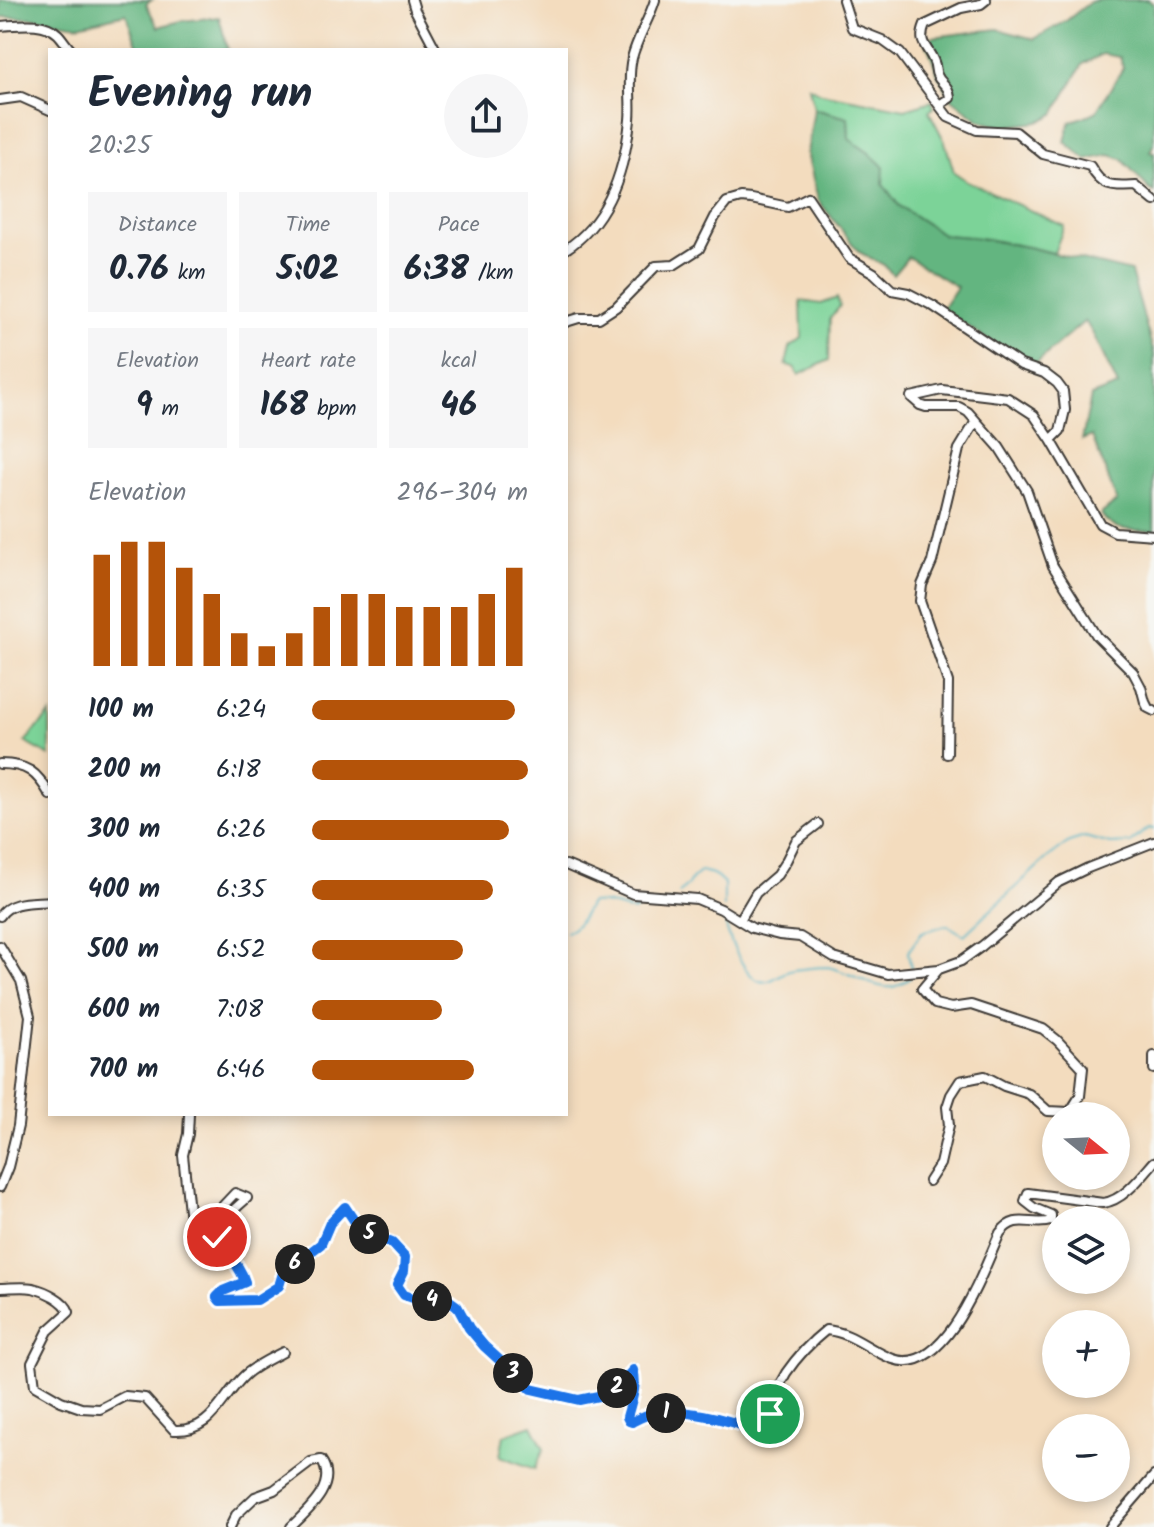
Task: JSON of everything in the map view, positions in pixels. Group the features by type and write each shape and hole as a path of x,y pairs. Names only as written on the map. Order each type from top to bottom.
{"street":[{"path":"412,0 435,48"},
{"path":"568,247 602,214 616,183 630,119 632,57 655,0"},
{"path":"843,0 852,28 882,40 900,53 948,117 977,130 1016,132 1043,154 1090,166 1098,180 1105,184 1112,187 1136,186 1154,201"},
{"path":"939,105 950,98 950,91 937,76 934,62 922,41 925,25 986,0"},
{"path":"0,26 37,25 51,29 69,48"},
{"path":"0,100 21,97 48,109"},
{"path":"568,321 599,318 616,307 656,266 674,265 699,249 715,217 727,202 741,198 788,207 808,197 849,258 874,273 892,290 908,293 933,306 1021,365 1044,373 1057,383 1063,391 1065,410 1060,431 1051,440"},
{"path":"1154,535 1115,532 1100,524 1034,415 1008,398 942,390 911,397 926,407 959,407 968,412 999,447 1027,491 1053,566 1097,636 1133,672 1148,708 1154,711"},
{"path":"947,754 948,682 920,594 932,562 959,449 976,421"},
{"path":"0,764 26,767 42,780 48,791"},
{"path":"740,920 756,893 782,868 796,841 818,824"},
{"path":"568,866 633,894 697,899 752,928 800,937 834,958 888,974 939,969 961,961 1059,882 1154,842"},
{"path":"0,916 8,906 48,901"},
{"path":"0,946 21,981 30,1016 18,1126 0,1187"},
{"path":"929,1181 940,1164 949,1125 947,1107 960,1081 985,1076 1029,1094 1048,1111 1070,1112 1080,1096 1083,1068 1043,1029 971,1005 951,1008 935,1004 922,989 939,969"},
{"path":"1154,1056 1154,1069"},
{"path":"189,1116 183,1155 193,1231 200,1230 235,1193 247,1198 221,1221 217,1237 228,1256 241,1269 245,1282 223,1291 217,1297 220,1301 257,1300 279,1286 283,1273 321,1244 330,1223 345,1207 361,1231 392,1243 405,1257 404,1271 397,1285 404,1295 422,1301 450,1301 457,1306 484,1346 531,1389 579,1400 608,1394 633,1370 635,1385 627,1417 629,1421 653,1413 672,1413 698,1415 757,1430 763,1427 770,1414 776,1392 788,1370 826,1330 846,1334 892,1359 902,1361 918,1358 939,1346 961,1319 1005,1225 1020,1221 1051,1221 1051,1215 1025,1201 1028,1193 1113,1202 1154,1162"},
{"path":"0,1288 31,1288 60,1300 68,1307 69,1312 48,1331 32,1363 35,1386 81,1408 100,1409 125,1396 145,1398 174,1430 190,1431 211,1417 247,1373 283,1352"},
{"path":"230,1527 236,1515 255,1497 274,1490 311,1462 321,1460 326,1468 327,1480 318,1499 291,1527"},
{"path":"1110,1527 1154,1476"}],"green space":[{"path":"0,0 152,0 146,4 158,27 219,17 227,48 138,48 126,14 78,25 35,18 0,17"},
{"path":"1148,0 1154,4 1154,143 1150,152 1154,153 1154,192 1122,159 1110,155 1087,160 1065,142 1070,122 1096,112 1123,68 1120,57 1103,54 1083,64 1054,114 1038,122 1001,127 979,120 952,99 939,77 926,42 932,37 998,29 1034,39 1066,21 1090,2"},
{"path":"809,87 821,93 905,109 932,101 934,108 929,111 945,142 954,172 1064,226 1054,253 988,239 944,235 899,206 883,184 869,153 849,139 848,118 814,109"},
{"path":"814,109 848,118 849,139 884,167 883,184 899,206 944,235 1028,247 1131,272 1154,354 1154,531 1118,528 1101,514 1117,501 1092,436 1082,440 1091,396 1118,386 1085,321 1034,365 1022,363 942,309 957,287 908,257 893,275 884,265 859,252 818,200 807,153"},
{"path":"837,298 840,306 830,319 829,360 799,375 795,367 786,365 790,347 802,338 801,301 821,304"},
{"path":"48,716 48,755 25,742"},
{"path":"532,1425 544,1449 535,1469 500,1456 504,1435"}],"waterway":[{"path":"911,968 908,952 922,932 947,925 964,935 1047,858 1069,842 1085,837 1110,844 1130,843 1149,828 1154,829"},
{"path":"679,894 700,871 713,874 724,884 724,907"},
{"path":"568,931 577,924 590,903 634,911 639,906 652,908 672,901"},
{"path":"725,917 736,953 748,971 760,981 771,980 789,971 827,967 878,985 893,987 910,978 910,974"}],"route":[{"path":"217,1237 228,1256 241,1269 245,1282 223,1291 217,1297 220,1301 257,1300 279,1286 283,1273 321,1244 330,1223 345,1207 361,1231 392,1243 405,1257 404,1271 397,1285 404,1295 422,1301 450,1301 457,1306 484,1346 531,1389 579,1400 608,1394 633,1370 635,1385 627,1417 632,1422 653,1413 672,1413 723,1420 757,1430 763,1427 770,1414"}]}
